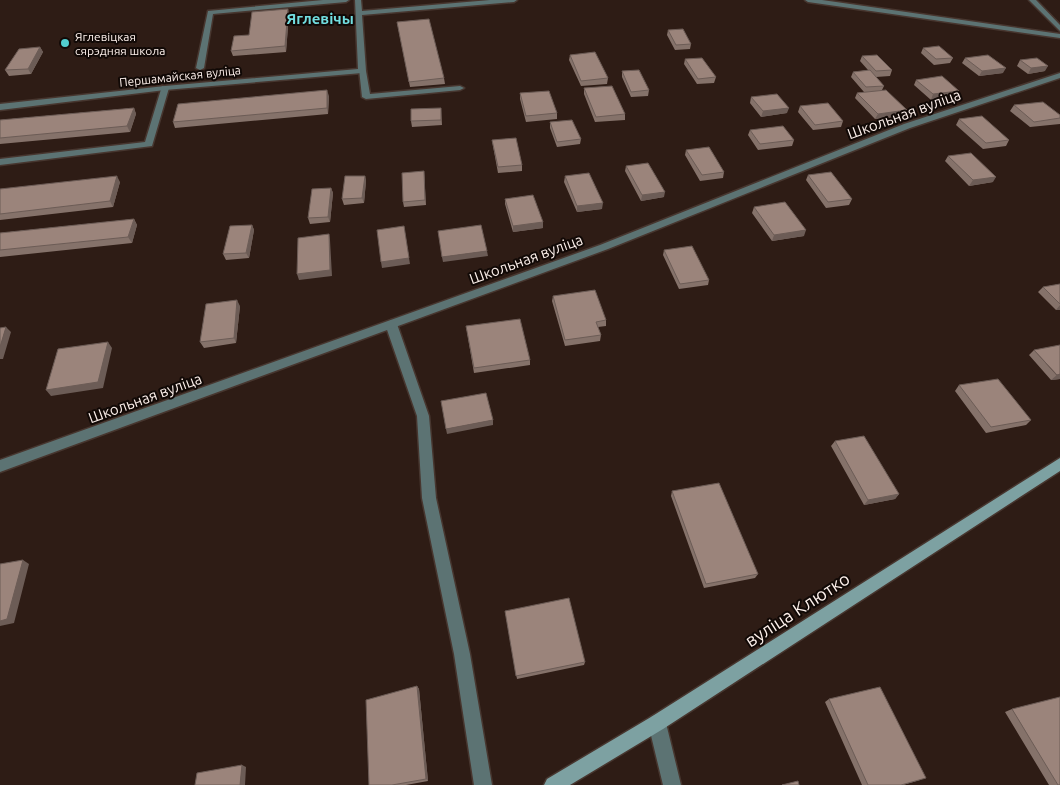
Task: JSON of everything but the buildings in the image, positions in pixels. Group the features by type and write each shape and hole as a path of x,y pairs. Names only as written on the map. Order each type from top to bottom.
{"street":[{"path":"200,68 210,12 346,0"},
{"path":"358,0 362,71 366,97 460,88"},
{"path":"359,13 514,0"},
{"path":"808,0 1060,36"},
{"path":"1032,0 1060,29"},
{"name":"Першамайская вуліца","path":"0,107 165,88 362,71"},
{"name":"Школьная вуліца","path":"0,466 604,247 907,126 1060,75"},
{"path":"0,162 149,144 165,88"},
{"path":"391,324 423,416 429,498 462,654 484,785"},
{"name":"вуліца Клютко","path":"553,785 657,723 1060,464"},
{"path":"657,723 672,785"}],"place":[{"name":"Яглевіцкая сярэдняя школа","path":"65,43"}],"district":[{"name":"Яглевічы","path":"320,18"}]}
